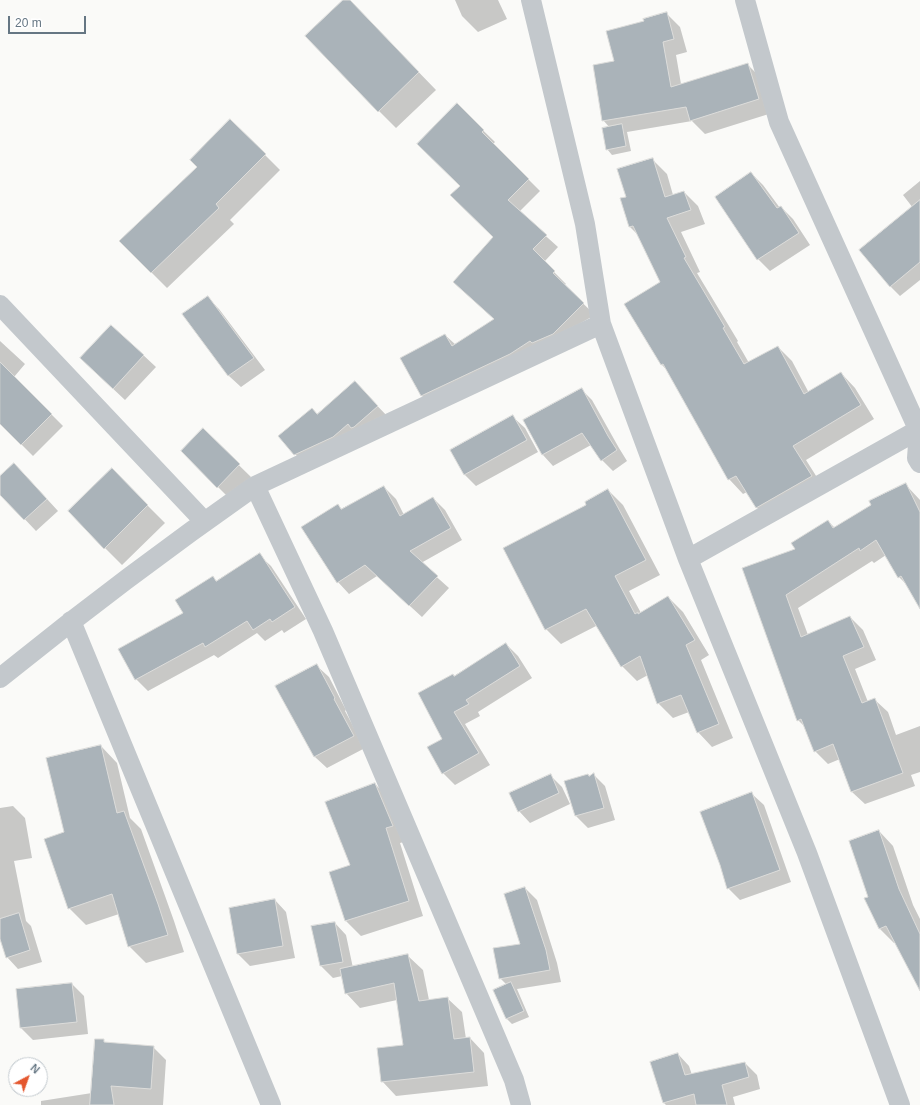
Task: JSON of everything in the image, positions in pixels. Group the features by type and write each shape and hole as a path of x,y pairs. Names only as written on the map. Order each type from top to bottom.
{"street":[{"path":"531,0 585,224 601,324 688,559 807,853 900,1105"},
{"path":"745,0 779,122 919,430 917,458 920,463"},
{"path":"0,305 204,521"},
{"path":"0,678 71,621 204,521 255,486 601,324"},
{"path":"688,559 919,430"},
{"path":"255,486 323,631 514,1080 521,1105"},
{"path":"71,621 272,1105"}],"building":[{"path":"343,0 350,0 419,72 378,112 305,36"},
{"path":"667,12 674,39 663,42 671,87 748,63 759,99 690,121 686,107 602,121 593,65 614,61 606,31 644,21 643,19"},
{"path":"457,103 484,130 482,132 529,179 508,200 547,235 533,249 555,271 553,273 584,303 553,334 532,343 530,341 510,354 421,396 400,358 445,334 452,346 494,319 453,282 493,237 450,195 460,186 417,144"},
{"path":"230,119 266,154 216,204 219,208 151,273 119,241 197,167 190,160"},
{"path":"622,124 626,146 606,150 602,128"},
{"path":"653,158 665,197 684,191 691,210 667,218 686,257 684,258 725,327 723,328 744,364 778,346 804,394 841,372 861,405 793,446 812,476 756,508 736,476 728,480 663,364 661,365 624,304 660,282 633,226 629,227 620,198 626,197 617,169"},
{"path":"751,172 777,208 781,206 799,233 757,260 715,197"},
{"path":"920,200 920,262 890,287 859,250"},
{"path":"208,296 254,358 228,376 182,314"},
{"path":"111,325 144,355 113,389 80,358"},
{"path":"0,362 52,414 21,445 0,424"},
{"path":"355,381 378,406 354,427 351,428 348,424 333,437 294,455 278,436 312,408 317,414"},
{"path":"582,388 617,450 601,461 582,433 542,455 523,420"},
{"path":"513,415 527,440 464,475 450,450"},
{"path":"203,428 240,464 217,488 181,451"},
{"path":"14,463 47,499 24,520 0,495 0,476"},
{"path":"112,468 148,505 104,549 68,511"},
{"path":"906,483 920,512 920,609 901,576 898,578 876,540 860,551 859,548 786,595 801,637 850,616 864,647 843,656 862,703 875,698 903,773 851,792 833,744 814,752 801,719 797,721 742,568 795,549 791,543 828,520 833,528 871,505 869,501"},
{"path":"384,486 400,516 433,497 451,528 410,551 438,576 409,606 365,565 337,583 301,527 338,504 341,509"},
{"path":"608,489 646,560 615,576 635,614 638,612 638,614 668,596 695,640 686,645 719,724 697,733 681,695 657,704 640,656 621,667 586,609 545,630 503,548 586,505 585,502"},
{"path":"260,553 295,607 272,622 270,619 253,630 247,621 205,647 203,643 135,680 118,649 183,613 175,600 213,576 216,581"},
{"path":"506,643 520,666 466,700 469,704 454,712 479,753 442,774 427,747 442,739 418,693 453,674 454,676"},
{"path":"317,664 354,736 314,757 275,686"},
{"path":"101,745 117,813 124,811 168,935 128,947 112,894 68,909 44,839 64,832 46,758"},
{"path":"594,773 604,808 575,816 564,781 588,774 589,776"},
{"path":"551,774 559,793 518,812 509,793"},
{"path":"375,783 393,826 386,828 409,901 345,921 329,872 350,865 325,802"},
{"path":"752,792 780,870 727,889 720,865 700,812"},
{"path":"879,830 899,889 920,934 920,991 886,926 879,929 864,898 868,897 849,841"},
{"path":"525,887 546,950 550,970 499,979 493,948 520,944 504,894"},
{"path":"275,899 283,946 237,954 229,908"},
{"path":"19,913 30,950 6,958 0,939 0,919"},
{"path":"335,922 343,962 320,966 311,926"},
{"path":"408,954 419,1001 448,997 454,1039 470,1037 474,1072 381,1082 377,1048 403,1045 394,983 345,994 340,969"},
{"path":"511,982 524,1011 506,1019 493,990"},
{"path":"72,983 77,1022 20,1028 16,989"},
{"path":"95,1039 104,1039 104,1042 154,1046 151,1089 111,1086 114,1105 90,1105"},
{"path":"678,1053 685,1075 745,1062 749,1077 722,1085 727,1105 696,1105 694,1094 663,1103 650,1062"}]}
